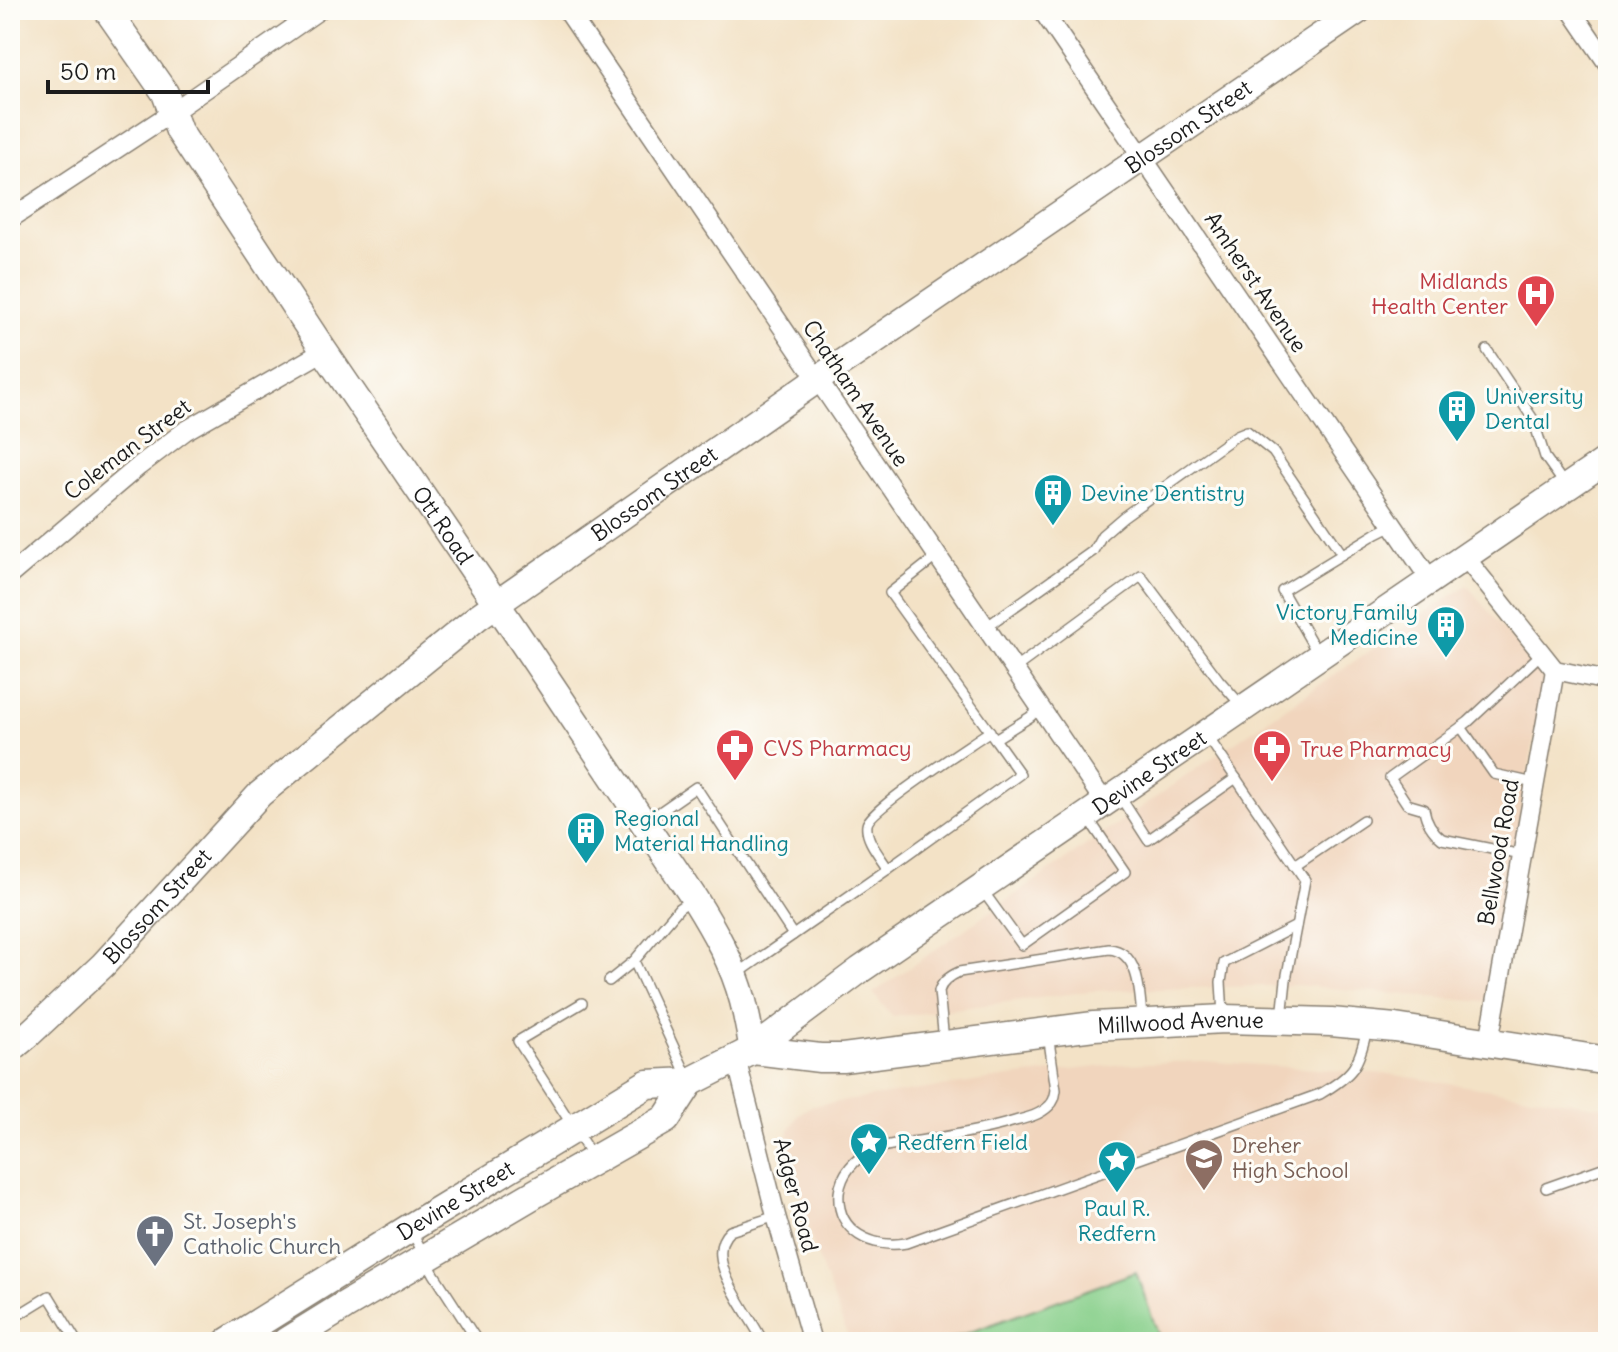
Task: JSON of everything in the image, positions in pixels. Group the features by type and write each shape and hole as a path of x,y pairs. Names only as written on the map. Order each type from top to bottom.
{"main road":[{"name":"Millwood Avenue","path":"745,1054 843,1058 1047,1031 1142,1022 1224,1019 1395,1028 1608,1061"},
{"name":"Devine Street","path":"228,1342 267,1332 410,1228 647,1084 690,1082 745,1054"},
{"name":"Devine Street","path":"286,1342 666,1119 690,1082"},
{"path":"520,1162 536,1193"}],"street":[{"name":"Ott Road","path":"107,10 165,93 179,131 324,351 694,898 735,975 743,1001 745,1054"},
{"path":"10,219 319,10"},
{"name":"Chatham Avenue","path":"567,10 1103,804"},
{"name":"Amherst Avenue","path":"1042,10 1431,581"},
{"name":"Blossom Street","path":"10,1050 103,965 260,794 479,616 818,379 1359,10"},
{"path":"1571,10 1608,64"},
{"name":"Coleman Street","path":"10,575 185,431 324,351"},
{"name":"Devine Street","path":"745,1054 860,970 1608,459"},
{"path":"1465,557 1555,670 1608,681"},
{"name":"Bellwood Road","path":"1489,1042 1555,670"},
{"name":"Adger Road","path":"745,1054 776,1216 812,1342"}],"lane":[{"path":"1487,350 1523,401 1533,419 1545,457 1567,488"},
{"path":"986,627 1093,551 1102,535 1123,517 1237,435 1247,431 1273,452 1342,554"},
{"path":"1320,657 1282,591 1393,525"},
{"path":"735,975 1020,774 890,593 937,556"},
{"path":"1014,669 1141,576 1219,680 1244,708"},
{"path":"1522,855 1442,839 1426,820 1424,809 1407,804 1390,778 1461,727 1541,654"},
{"path":"888,869 868,835 869,819 878,809 1040,708"},
{"path":"1461,727 1494,774 1534,783"},
{"path":"1206,734 1305,880 1286,980 1282,1020"},
{"path":"1103,804 1148,840 1236,778"},
{"path":"645,823 696,787 793,935"},
{"path":"1022,945 1125,872 1103,804"},
{"path":"1295,866 1363,820"},
{"path":"981,888 1022,945 1025,962"},
{"path":"609,981 634,961 679,908 694,898"},
{"path":"1224,1019 1221,982 1224,963 1296,926"},
{"path":"945,1044 939,991 946,979 959,972 1109,949 1123,952 1128,957 1138,983 1142,1022"},
{"path":"634,961 690,1082"},
{"path":"582,1003 518,1041 594,1159"},
{"path":"1047,1031 1056,1090 1051,1104 1037,1114 1010,1123 966,1134 883,1146 860,1157 845,1173 839,1191 844,1217 854,1231 878,1244 896,1245 918,1240 1320,1094 1340,1082 1355,1067 1361,1056 1367,1026"},
{"path":"1546,1188 1608,1166"},
{"path":"763,1342 726,1276 720,1251 724,1236 730,1231 776,1216"},
{"path":"410,1228 434,1274 478,1342"},
{"path":"10,1320 49,1296 77,1342"}],"shaded area":[{"path":"1467,585 1545,680 1485,1002 1297,985 1092,991 893,1017 873,993 1225,749"},
{"name":"Dreher High School","path":"1203,1061 1388,1074 1608,1108 1608,1342 850,1342 813,1245 788,1140 789,1130 799,1114 811,1106 1009,1077 1124,1064"}],"green space":[{"path":"1136,1272 1161,1342 943,1342"}],"place":[{"name":"Midlands Health Center","path":"1536,328"},
{"name":"University Dental","path":"1457,443"},
{"name":"Devine Dentistry","path":"1053,527"},
{"name":"Victory Family Medicine","path":"1446,659"},
{"name":"CVS Pharmacy","path":"735,782"},
{"name":"True Pharmacy","path":"1272,783"},
{"name":"Regional Material Handling","path":"586,865"},
{"name":"Redfern Field","path":"869,1176"},
{"name":"Dreher High School","path":"1204,1192"},
{"name":"Paul R. Redfern","path":"1117,1194"},
{"name":"St. Joseph's Catholic Church","path":"155,1268"}]}
